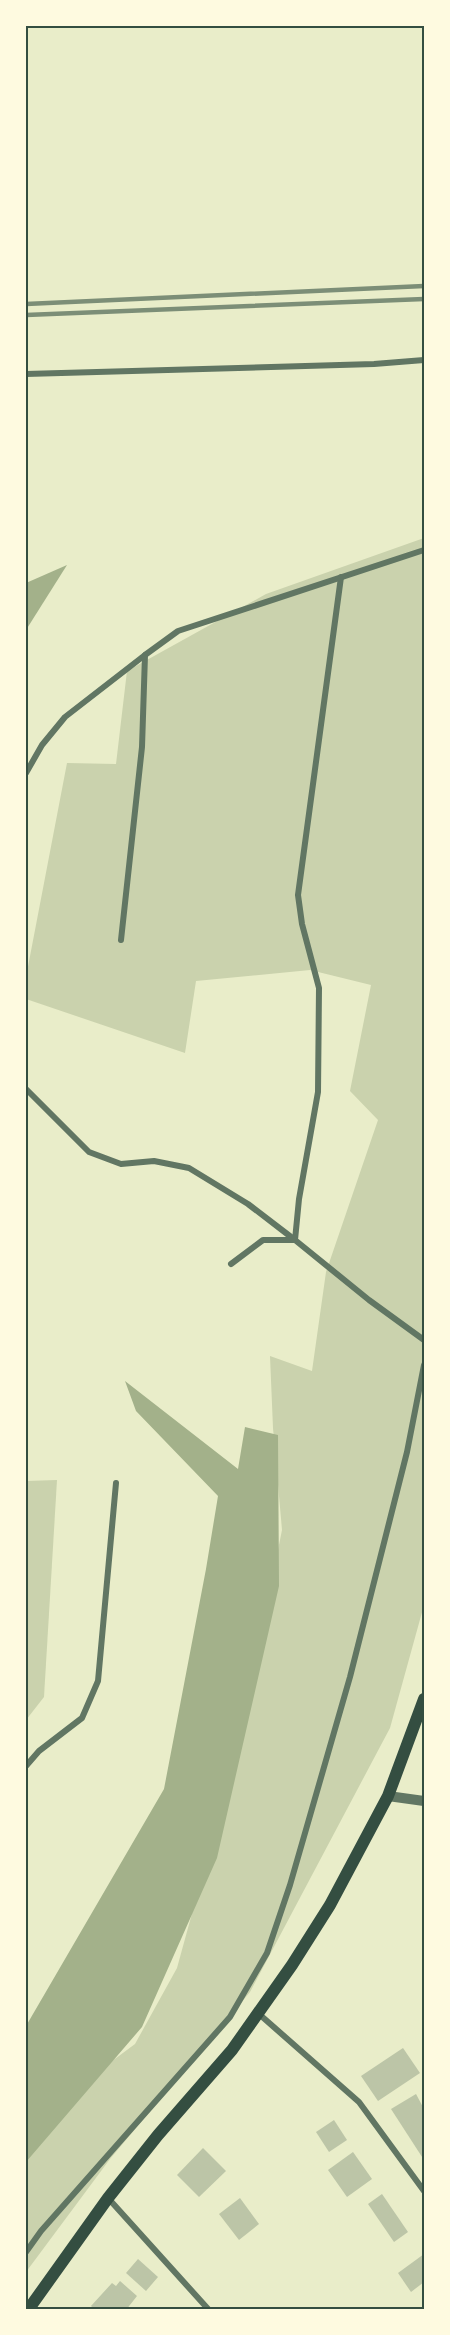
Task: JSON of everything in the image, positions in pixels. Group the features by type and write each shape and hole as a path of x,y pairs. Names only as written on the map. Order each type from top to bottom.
{"main road":[{"path":"28,2310 108,2198 158,2135 232,2050 259,2014 330,1905 388,1796 424,1699"}],"street":[{"path":"26,374 362,364 424,360"},
{"path":"26,773 42,745 65,717 178,631 424,550"},
{"path":"295,1240 299,1199 318,1092 319,988 302,924 298,895 342,577"},
{"path":"121,940 142,747 145,655"},
{"path":"26,1089 89,1152 121,1164 154,1161 189,1168 248,1204 369,1300 424,1340"},
{"path":"231,1264 262,1240 295,1240"},
{"path":"26,2252 41,2231 230,2017 267,1953 290,1885 350,1677 407,1452 423,1384 424,1365"},
{"path":"26,1766 39,1751 82,1718 98,1681 116,1483"},
{"path":"388,1796 424,1801"},
{"path":"259,2014 358,2102 424,2191"},
{"path":"108,2198 209,2310"}],"shaded area":[{"path":"424,538 424,1605 390,1728 250,1992 110,2159 26,2272 26,2139 96,2073 135,2044 177,1968 240,1739 282,1530 273,1428 270,1356 312,1371 326,1272 378,1120 350,1091 371,985 310,970 196,981 185,1053 26,999 26,977 67,763 116,764 127,671 266,594"},
{"path":"67,565 26,630 26,583"},
{"path":"125,1381 238,1469 245,1427 278,1435 279,1586 217,1858 142,2027 26,2162 26,2026 164,1789 218,1496 136,1411"},
{"path":"57,1480 44,1697 26,1720 26,1481"}],"building":[{"path":"403,2048 420,2073 378,2101 361,2076"},
{"path":"416,2094 424,2109 424,2160 391,2109"},
{"path":"334,2120 347,2140 329,2152 316,2132"},
{"path":"203,2148 226,2171 199,2197 177,2175"},
{"path":"353,2152 372,2179 347,2197 328,2170"},
{"path":"382,2194 408,2232 394,2242 368,2204"},
{"path":"240,2198 259,2224 239,2240 219,2214"},
{"path":"424,2254 424,2282 411,2292 398,2273"},
{"path":"138,2259 158,2277 146,2291 126,2273"},
{"path":"120,2281 137,2296 126,2310 95,2310 91,2306 112,2283 116,2286"}],"railway":[{"path":"26,304 424,286"},
{"path":"26,315 424,299"}]}
